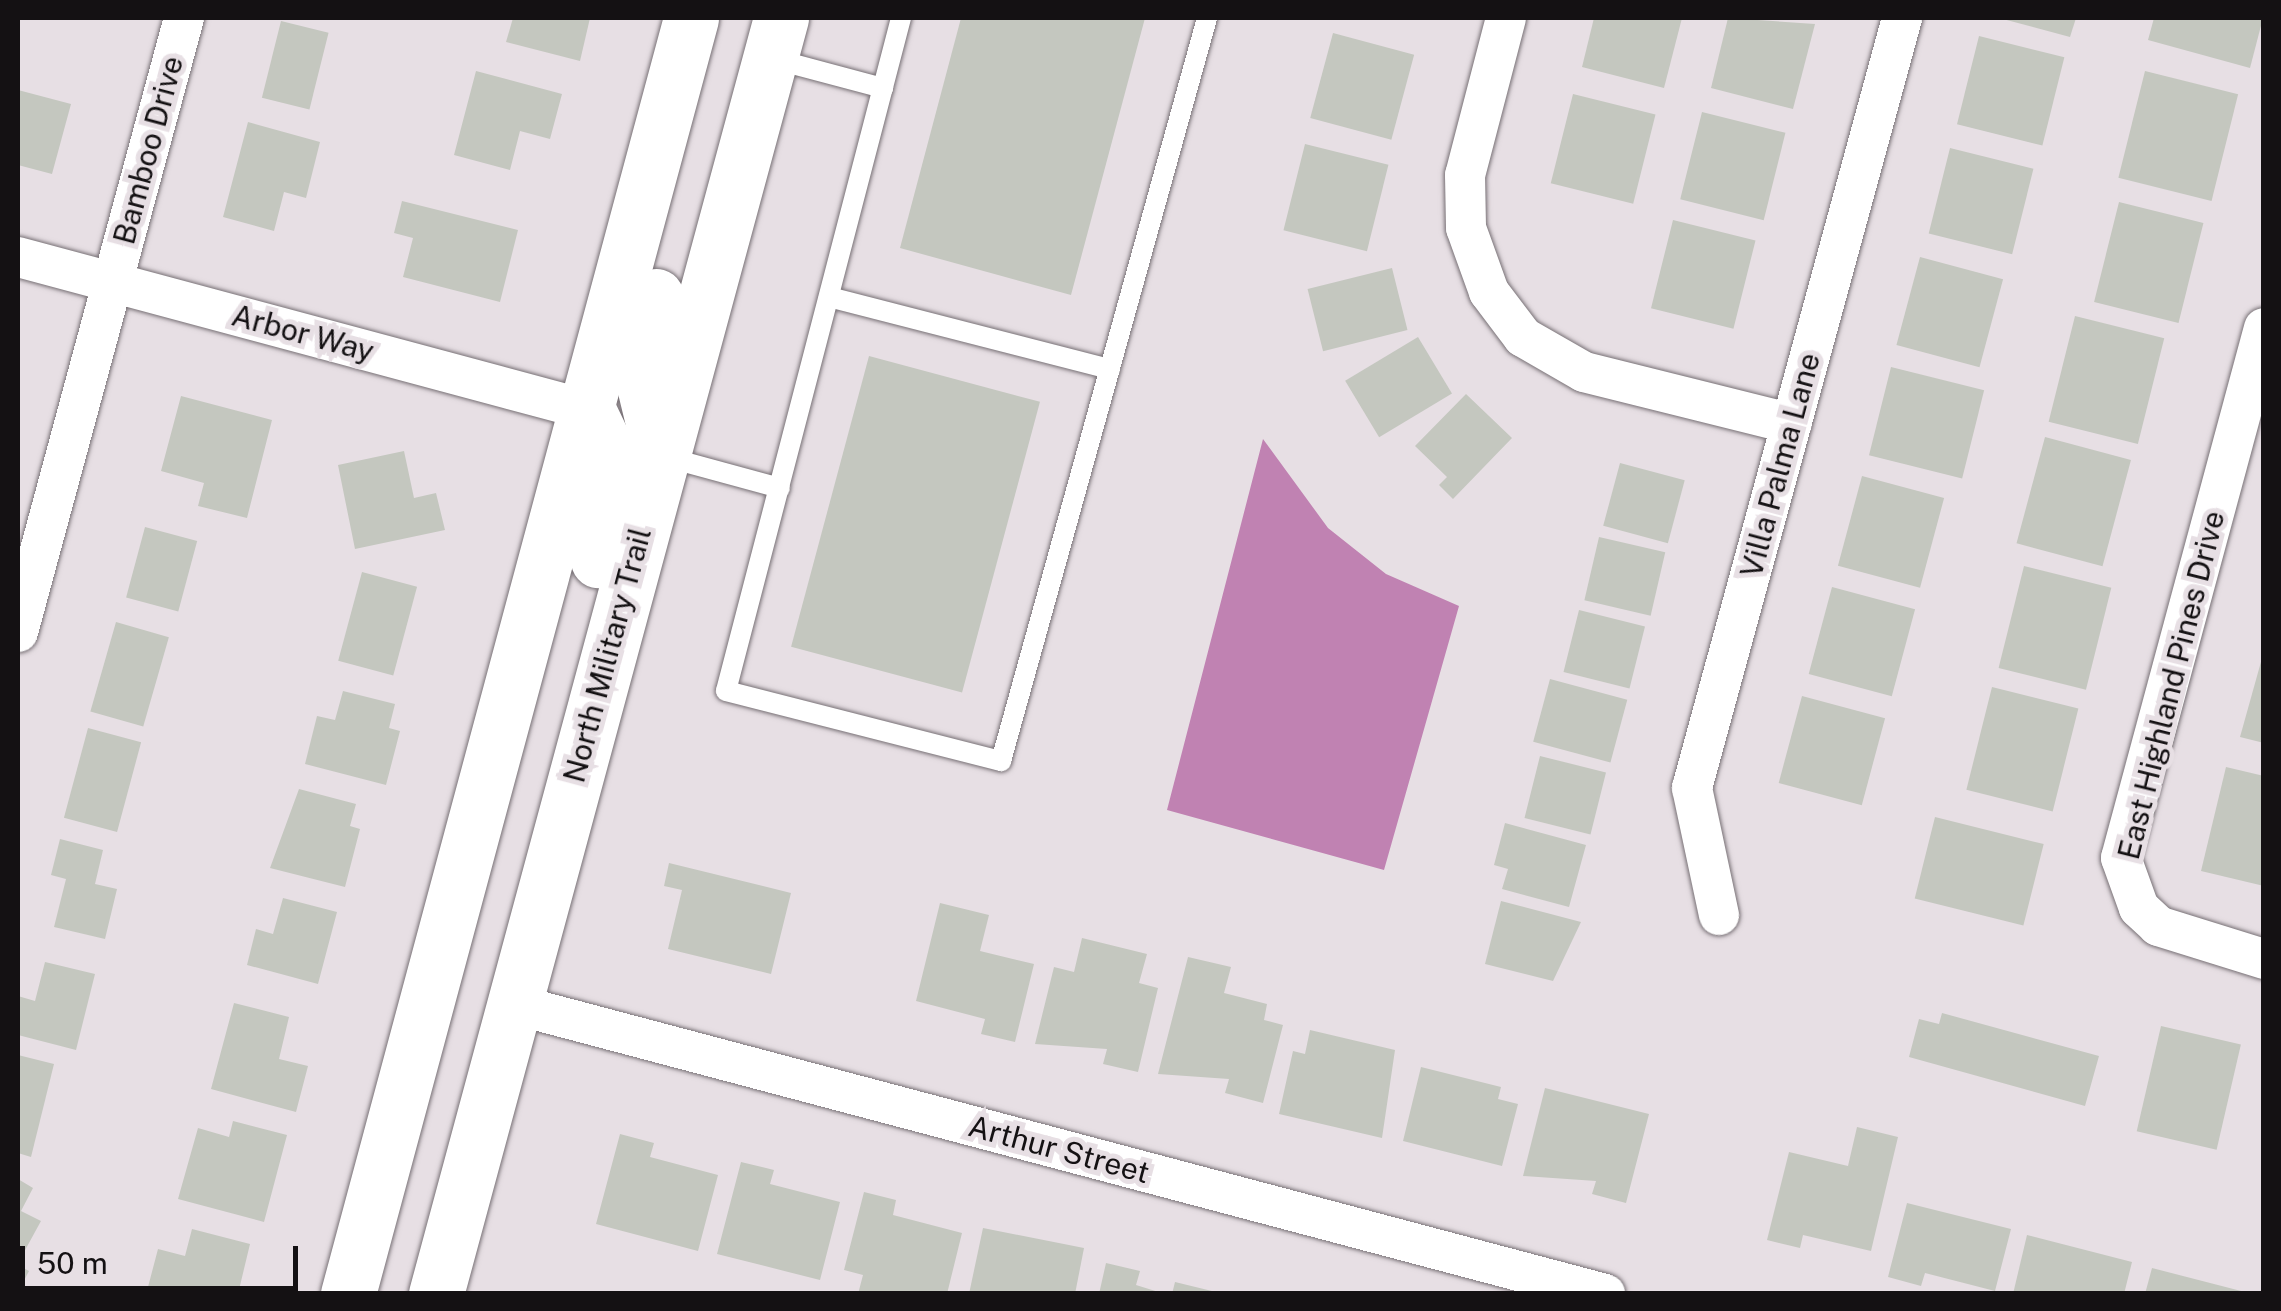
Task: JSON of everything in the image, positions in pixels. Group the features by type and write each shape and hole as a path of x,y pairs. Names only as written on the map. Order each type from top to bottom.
{"main road":[{"path":"348,1294 691,18"},
{"path":"661,456 638,362 729,18"},
{"name":"North Military Trail","path":"436,1294 775,38"},
{"path":"551,863 535,800 614,498 611,458 588,410"}],"street":[{"name":"Bamboo Drive","path":"18,632 184,18"},
{"path":"1506,18 1465,175 1466,228 1489,292 1523,337 1584,372 1792,424"},
{"name":"Villa Palma Lane","path":"1719,915 1692,788 1902,18"},
{"name":"Arbor Way","path":"18,257 588,410"},
{"name":"East Highland Pines Drive","path":"2264,328 2121,858 2138,908 2158,926 2264,959"},
{"name":"Arthur Street","path":"513,1004 1605,1294"}],"lane":[{"path":"901,18 726,691 1001,761 1208,18"},
{"path":"775,38 883,88"},
{"path":"829,297 1110,369"},
{"path":"661,456 780,488"}],"shaded area":[{"path":"1263,439 1328,528 1386,574 1459,606 1384,870 1167,810"}],"building":[{"path":"513,18 590,18 580,61 506,42"},
{"path":"961,18 1145,18 1071,295 900,248"},
{"path":"1594,18 1682,18 1664,88 1582,67"},
{"path":"1728,18 1815,24 1793,109 1711,88"},
{"path":"1999,18 2076,18 2070,37"},
{"path":"2154,18 2263,18 2250,68 2148,40"},
{"path":"281,21 329,33 309,110 262,98"},
{"path":"1333,33 1414,55 1391,140 1310,118"},
{"path":"1979,36 2064,57 2042,146 1957,124"},
{"path":"476,71 562,94 550,139 520,131 510,170 454,155"},
{"path":"2145,71 2238,94 2212,201 2118,178"},
{"path":"18,90 71,104 52,174 18,165"},
{"path":"1573,94 1655,115 1633,204 1551,183"},
{"path":"1702,112 1785,133 1764,220 1680,199"},
{"path":"248,122 320,142 306,198 284,192 274,231 223,217"},
{"path":"1305,144 1388,165 1367,251 1283,230"},
{"path":"1950,148 2033,169 2012,254 1929,233"},
{"path":"402,201 518,230 500,302 403,277 413,238 394,233"},
{"path":"2119,202 2203,223 2178,323 2094,302"},
{"path":"1673,220 1755,241 1733,329 1651,308"},
{"path":"1920,257 2003,279 1980,367 1896,345"},
{"path":"1392,268 1407,330 1323,351 1308,289"},
{"path":"2075,316 2164,338 2138,444 2049,422"},
{"path":"1418,337 1452,394 1379,437 1345,381"},
{"path":"869,356 1040,402 962,693 791,647"},
{"path":"1891,367 1984,390 1962,479 1869,455"},
{"path":"1466,394 1512,438 1453,499 1439,485 1447,477 1415,446"},
{"path":"181,396 272,420 247,518 198,506 204,483 161,471"},
{"path":"2045,437 2131,460 2102,566 2017,543"},
{"path":"404,451 414,498 436,493 445,530 355,549 338,465"},
{"path":"1620,463 1685,480 1668,543 1603,526"},
{"path":"1862,476 1944,498 1920,588 1838,566"},
{"path":"145,527 197,541 178,611 126,598"},
{"path":"1599,537 1665,552 1651,616 1584,600"},
{"path":"2024,566 2111,588 2086,690 1999,668"},
{"path":"362,572 417,587 393,676 338,661"},
{"path":"1832,587 1915,609 1892,696 1809,674"},
{"path":"1579,610 1645,626 1629,689 1564,672"},
{"path":"116,622 169,637 143,727 90,711"},
{"path":"2264,651 2264,743 2240,737"},
{"path":"1550,679 1627,700 1610,762 1533,742"},
{"path":"1992,687 2078,709 2053,811 1966,790"},
{"path":"343,691 395,704 389,728 400,731 386,785 305,764 317,716 335,720"},
{"path":"1802,696 1885,718 1862,805 1779,783"},
{"path":"88,728 141,742 117,832 64,818"},
{"path":"1540,756 1606,772 1590,835 1525,818"},
{"path":"2226,767 2264,776 2264,886 2201,871"},
{"path":"299,789 356,804 350,826 360,829 345,887 270,868"},
{"path":"1935,817 2044,844 2023,926 1915,899"},
{"path":"1505,823 1586,845 1569,907 1502,889 1508,869 1494,865"},
{"path":"60,839 103,850 95,884 117,889 105,939 54,927 66,879 51,875"},
{"path":"669,863 791,893 771,974 668,949 682,890 664,886"},
{"path":"283,898 337,912 318,984 247,965 256,929 273,934"},
{"path":"1501,901 1581,922 1553,981 1485,964"},
{"path":"940,903 989,915 980,951 1034,964 1015,1042 981,1034 985,1019 916,1001"},
{"path":"1082,938 1147,954 1139,983 1158,988 1138,1072 1103,1064 1107,1049 1035,1044 1054,967 1074,972"},
{"path":"1188,957 1231,967 1224,993 1267,1004 1264,1020 1283,1025 1263,1103 1225,1093 1229,1079 1158,1074"},
{"path":"45,962 95,974 76,1050 18,1035 18,996 35,1001"},
{"path":"234,1003 289,1017 279,1059 308,1066 296,1112 211,1089"},
{"path":"1942,1013 2099,1056 2085,1106 1909,1057 1919,1019 1939,1024"},
{"path":"2161,1026 2241,1044 2217,1150 2137,1131"},
{"path":"1310,1030 1395,1050 1382,1138 1279,1114 1293,1051 1305,1054"},
{"path":"18,1055 54,1064 31,1157 18,1153"},
{"path":"1421,1067 1501,1087 1498,1099 1518,1104 1502,1166 1403,1141"},
{"path":"1545,1088 1649,1114 1626,1203 1592,1194 1596,1181 1523,1176"},
{"path":"233,1121 287,1135 264,1222 178,1199 198,1128 229,1137"},
{"path":"1857,1127 1898,1137 1871,1251 1803,1235 1800,1248 1767,1240 1789,1152 1848,1166"},
{"path":"620,1134 654,1143 650,1157 718,1175 698,1251 596,1224"},
{"path":"741,1162 774,1170 770,1184 840,1202 820,1280 717,1254"},
{"path":"18,1179 33,1188 21,1211 41,1221 18,1263"},
{"path":"864,1192 896,1200 893,1215 962,1233 947,1294 858,1294 863,1275 844,1270"},
{"path":"1907,1203 2011,1229 1995,1291 1925,1273 1921,1286 1888,1277"},
{"path":"983,1228 1084,1248 1075,1294 969,1294"},
{"path":"192,1229 250,1244 238,1294 148,1287 158,1249 185,1256"},
{"path":"2027,1235 2132,1262 2124,1294 2013,1294"},
{"path":"1106,1263 1140,1271 1136,1285 1165,1294 1099,1294"},
{"path":"18,1265 29,1271 18,1292"},
{"path":"2152,1268 2245,1292 2245,1294 2145,1294"},
{"path":"1175,1282 1216,1292 1172,1294"}]}
